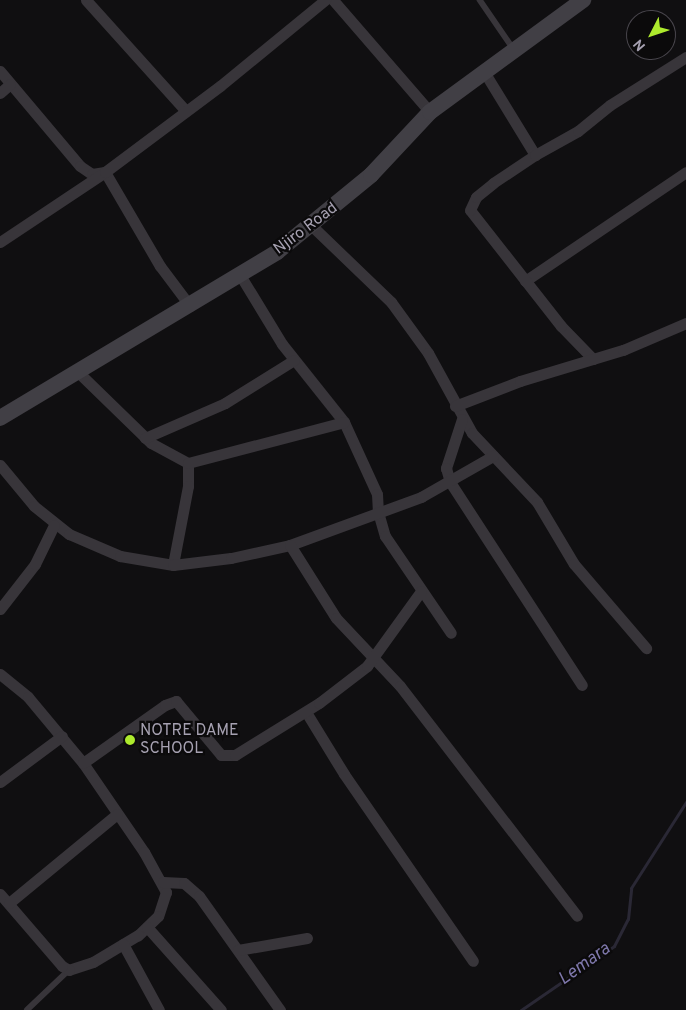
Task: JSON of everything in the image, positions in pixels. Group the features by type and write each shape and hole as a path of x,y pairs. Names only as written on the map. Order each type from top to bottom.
{"street":[{"path":"86,0 186,111"},
{"path":"0,242 105,172 275,44 325,0"},
{"path":"333,0 430,112"},
{"name":"Njiro Road","path":"0,418 190,306 312,226 371,176 430,112 513,48 583,0"},
{"path":"593,359 525,281 470,210 476,197 534,155 578,130 610,105 686,57"},
{"path":"483,70 534,155"},
{"path":"0,71 80,166 92,174 105,172"},
{"path":"0,93 10,84"},
{"path":"105,172 160,266 190,306"},
{"path":"525,281 686,172"},
{"path":"312,226 391,302 428,353 462,419 493,456 537,502 574,564 646,648"},
{"path":"240,275 294,360 344,422 371,478 379,502 378,512 385,536 451,633"},
{"path":"455,406 593,359 686,323"},
{"path":"145,438 204,414 294,360"},
{"path":"79,373 145,438 188,463 344,422"},
{"path":"462,419 446,468 450,482 582,685"},
{"path":"0,465 54,525 120,556 173,565 231,558 290,545 402,505 450,482 493,456"},
{"path":"173,565 188,486 188,463"},
{"path":"0,608 34,564 54,525"},
{"path":"290,545 336,618 400,686 577,916"},
{"path":"83,762 170,702 176,702 184,708 212,746 227,758 306,712 358,674 373,658 421,591"},
{"path":"0,674 28,697 83,762 162,882 164,901 158,916 124,944 86,965 70,970 62,966 0,894"},
{"path":"306,712 344,774 473,961"},
{"path":"0,782 62,736"},
{"path":"9,903 117,814"},
{"path":"162,882 175,882 191,887 280,1010"},
{"path":"147,927 221,1010"},
{"path":"238,950 307,938"},
{"path":"124,944 159,1010"}],"lane":[{"path":"480,0 513,48"},
{"path":"27,1010 70,970"}],"waterway":[{"name":"Lemara","path":"521,1010 614,946 628,919 631,888 686,802"}],"place":[{"name":"NOTRE DAME SCHOOL","path":"130,740"}]}
